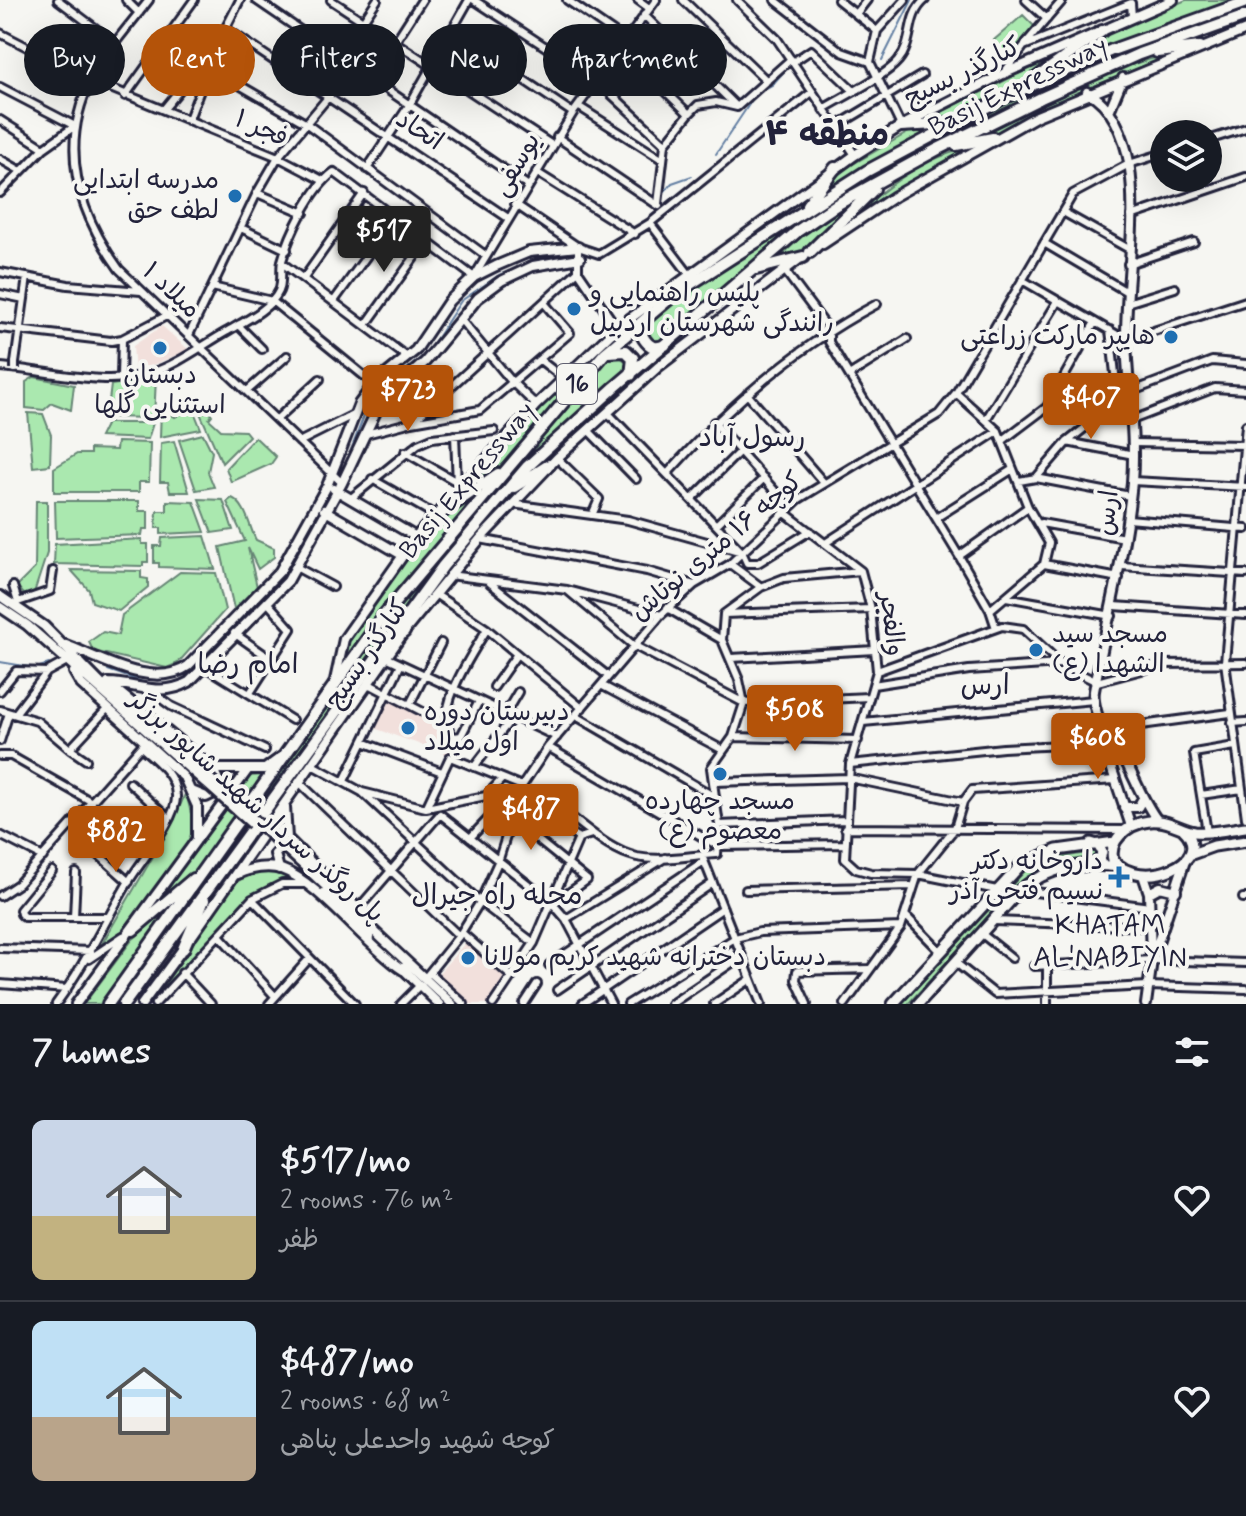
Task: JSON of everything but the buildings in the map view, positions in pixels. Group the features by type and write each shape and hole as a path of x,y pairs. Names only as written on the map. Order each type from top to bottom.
{"highway":[{"name":"Basij Expressway","path":"108,1004 385,614 605,353 675,294 867,171 1020,90 1125,45 1246,2"},
{"name":"Basij Expressway","path":"124,1004 413,604 527,467 631,375 799,230 882,181 938,149 1139,54 1246,16"},
{"path":"1020,90 1102,31"},
{"path":"1139,54 1200,47"},
{"path":"901,126 960,122"},
{"path":"938,149 993,138"},
{"path":"801,213 835,168"},
{"path":"754,270 807,255 882,181"},
{"path":"646,319 642,335 647,344 661,347 671,342"},
{"path":"605,353 626,351 633,358 631,375"},
{"path":"506,492 553,462"},
{"path":"433,518 509,466"},
{"path":"404,632 413,604"},
{"path":"133,930 203,870"},
{"path":"183,949 212,881"}],"main road":[{"name":"کنارگذر بسیج","path":"334,687 344,639 416,537 457,485 617,328 835,168 901,126 1003,74 1173,0"},
{"name":"کنارگذر بسیج","path":"142,1004 314,766 386,657 449,575 511,504 553,462 658,367 807,255 895,196 993,138 1087,92 1246,30"},
{"path":"1087,92 1100,98 1110,109 1123,78"},
{"name":"ارس","path":"1094,697 1121,566 1134,455 1126,340 1131,216 1129,164 1110,109"},
{"path":"66,645 150,675 176,674 280,571 327,486 355,414 374,384 430,333 449,301 474,277 529,252 578,247"},
{"path":"107,690 130,684 152,692 181,687 204,666 267,602 296,567 340,487 382,399 425,362 478,298 516,273 533,266 580,258"},
{"name":"میلاد ۱","path":"327,486 340,487 350,499 416,537"},
{"path":"338,519 335,508 338,501 350,499"},
{"path":"316,506 402,555"},
{"path":"0,596 17,604 66,645 107,690"},
{"path":"0,607 27,625 67,661 213,769 218,780 214,793 206,797 193,791"},
{"path":"67,661 81,684 143,744 184,777 193,791 198,816 197,843"},
{"name":"پل روگذر سردار شهید شاپور برزگر","path":"107,690 297,863 405,967"},
{"path":"1094,697 1104,730 1103,743 1129,828"},
{"path":"1104,730 1115,741 1142,800 1157,820 1183,829 1205,832 1246,827"},
{"path":"213,769 265,769 285,755"},
{"path":"76,1004 247,771"},
{"path":"1124,807 1138,807 1142,800"},
{"path":"285,807 285,833 294,847 358,909 405,967"},
{"path":"1120,867 1111,856 1115,842 1129,828 1157,820"},
{"path":"1146,1004 1152,960 1187,858 1191,839 1183,829"},
{"path":"1205,832 1199,841 1207,848"},
{"path":"921,1000 1020,890 1051,871 1093,864 1120,867 1143,875 1167,872 1207,848 1246,841"},
{"path":"893,1004 997,890 1032,858 1090,843 1115,842"},
{"path":"1090,843 1098,845 1102,852 1100,860 1093,864"},
{"path":"279,869 276,850 282,846 294,847"},
{"path":"234,876 253,869 279,869 307,884 379,953 425,979 452,1004"},
{"path":"1143,875 1149,893 1152,960"},
{"path":"1149,893 1164,887 1176,891"},
{"path":"425,979 439,1004"}],"street":[{"path":"58,0 90,24"},
{"path":"126,0 139,13"},
{"name":"میلاد ۱","path":"125,30 149,0"},
{"path":"125,96 194,0"},
{"path":"227,24 240,0"},
{"path":"256,0 293,24"},
{"path":"332,0 367,24"},
{"path":"363,21 377,0"},
{"path":"405,26 422,0"},
{"path":"456,24 471,0 543,46"},
{"path":"567,0 598,24"},
{"path":"638,0 737,107"},
{"name":"یوسفی","path":"637,24 656,0"},
{"path":"683,0 767,81"},
{"path":"737,0 777,39 855,155"},
{"path":"775,0 842,52 870,62"},
{"path":"838,0 877,31"},
{"path":"856,14 867,0"},
{"path":"901,126 870,62 877,31 905,0"},
{"path":"823,109 897,63 907,45 912,13 925,0"},
{"path":"1026,0 1047,19"},
{"path":"1003,74 1063,0"},
{"path":"1024,46 1131,2 1132,17"},
{"name":"فجر ۱","path":"0,33 24,45"},
{"path":"658,204 665,144 698,105 707,103 737,107 792,60 811,50 854,91"},
{"path":"835,127 922,75"},
{"path":"527,82 573,113"},
{"path":"367,169 421,85"},
{"path":"0,87 75,126 44,148 0,193"},
{"path":"515,204 578,247 599,254 650,223 812,92"},
{"path":"255,94 307,124 485,255"},
{"name":"میلاد ۱","path":"85,96 75,126 76,170 83,211 97,238 141,291 332,473 340,487"},
{"name":"فجر ۱","path":"125,96 278,157 324,181"},
{"path":"164,109 175,96"},
{"path":"189,119 198,96"},
{"path":"189,335 257,193 278,157 329,96"},
{"name":"اتحاد","path":"331,96 508,218"},
{"path":"399,96 527,185"},
{"path":"478,96 552,145"},
{"name":"یوسفی","path":"474,277 515,204 585,96"},
{"path":"613,96 665,144"},
{"path":"672,96 689,114"},
{"path":"578,106 663,160"},
{"path":"0,120 44,148"},
{"path":"1222,136 1246,128"},
{"path":"557,137 658,204 664,212"},
{"name":"کوچه ۱۶ متری نوتاش","path":"401,1004 460,934 480,902 498,862 521,790 548,747 633,645 667,608 694,585 730,564 786,509 939,414 956,393 1077,190 1129,164 1150,157"},
{"path":"0,159 21,171"},
{"path":"0,367 50,371 79,378 153,373 238,325 272,301 280,289 282,263 304,213 324,181 334,172 474,277"},
{"path":"536,172 635,234"},
{"path":"1131,216 1246,177"},
{"path":"257,193 304,213"},
{"path":"304,278 364,193"},
{"path":"1063,212 1129,249"},
{"path":"334,301 395,217"},
{"path":"650,223 689,274"},
{"path":"241,228 287,250"},
{"path":"366,325 426,241"},
{"path":"1128,264 1194,242"},
{"path":"1044,243 1127,292"},
{"path":"412,422 578,271 578,247"},
{"path":"282,263 407,357"},
{"path":"578,271 617,328"},
{"path":"785,271 829,330 829,342 959,556 990,610 996,628"},
{"path":"0,272 141,291"},
{"path":"15,366 27,277"},
{"path":"1022,280 1126,340 1246,301"},
{"path":"212,287 272,301 374,384"},
{"path":"1127,303 1175,288"},
{"path":"0,294 24,299"},
{"path":"987,418 1058,301"},
{"path":"365,434 480,410 570,333 545,304"},
{"path":"667,474 714,422 747,394 829,330 877,304"},
{"path":"0,328 122,339 168,315"},
{"path":"460,319 513,383 536,405"},
{"path":"1002,441 1047,407 1095,322"},
{"path":"238,325 262,349"},
{"path":"1110,330 1118,400"},
{"path":"121,377 122,339"},
{"path":"849,375 907,339"},
{"path":"247,391 287,356"},
{"path":"540,360 563,378"},
{"path":"1036,478 1067,442 1130,392 1212,361 1246,364"},
{"path":"277,419 320,379"},
{"path":"1132,420 1215,388 1246,390"},
{"path":"956,393 998,431 1028,507 1041,523 1049,543 1044,564 990,610"},
{"path":"747,394 824,483"},
{"path":"608,413 742,552 747,563 758,563 810,531"},
{"path":"299,442 355,414"},
{"name":"والفجر","path":"714,422 764,478 786,509 861,571 871,609 877,671 850,764 845,844"},
{"path":"1246,425 1232,614 1225,662 1235,746 1242,764 1246,818"},
{"path":"588,430 636,479"},
{"path":"350,499 405,452 432,438 494,431"},
{"path":"827,542 998,431"},
{"path":"455,435 457,485"},
{"path":"1067,442 1134,455"},
{"path":"1134,443 1246,445"},
{"path":"692,499 740,451"},
{"path":"405,452 457,485"},
{"path":"553,462 599,499 593,513"},
{"path":"936,518 1013,469"},
{"path":"716,525 764,478"},
{"path":"1019,481 1036,478 1130,496"},
{"path":"372,479 433,518"},
{"path":"1132,481 1243,487"},
{"path":"511,504 593,513 742,552"},
{"path":"959,556 1028,507"},
{"path":"1128,519 1246,529"},
{"path":"1041,523 1125,538"},
{"path":"480,539 647,571 694,585"},
{"path":"730,564 761,587"},
{"path":"1044,564 1119,578"},
{"path":"1121,566 1246,574"},
{"path":"296,567 333,587"},
{"path":"13,586 17,604 50,591 53,571"},
{"path":"549,965 703,858 717,854 719,825 712,764 733,737 744,703 731,658 722,640 724,614 761,587 784,578 861,571"},
{"path":"449,575 567,590 661,615"},
{"path":"487,581 608,676"},
{"path":"567,590 633,645 744,703 869,697"},
{"path":"435,594 487,629 582,708"},
{"path":"1006,597 1113,611 1246,615"},
{"path":"250,693 291,629 267,602"},
{"path":"667,608 722,640"},
{"path":"724,614 871,609"},
{"path":"877,671 996,628 1023,629 1061,664 1077,675 1097,682 1164,664 1246,663"},
{"path":"479,701 461,736 454,737 448,725 452,687 487,629"},
{"path":"234,633 272,660"},
{"path":"410,704 441,643"},
{"path":"731,658 875,650"},
{"path":"494,687 517,654"},
{"path":"386,657 557,737"},
{"path":"0,741 12,714 47,672 67,661"},
{"path":"344,781 401,664"},
{"path":"873,685 969,670 1061,664"},
{"path":"204,666 292,720"},
{"path":"0,691 16,671 47,672"},
{"path":"1077,675 1094,697"},
{"path":"369,684 448,725"},
{"path":"601,685 723,750"},
{"path":"152,692 171,706 265,750"},
{"path":"474,767 508,716 518,692"},
{"path":"863,722 1094,697"},
{"path":"70,749 108,708"},
{"path":"0,710 37,721 86,760"},
{"path":"1104,730 1230,713"},
{"path":"576,716 715,797"},
{"path":"1232,723 1246,722"},
{"path":"733,737 858,740"},
{"path":"363,742 442,772"},
{"path":"850,764 1003,748 1103,743"},
{"path":"0,896 18,884 143,744 175,786 176,802 86,961 56,1004"},
{"path":"1205,832 1194,753 1235,746"},
{"path":"548,747 718,846 845,844 845,859 856,869 871,873 918,874 997,890"},
{"path":"0,756 11,756 92,802"},
{"path":"426,808 450,757 538,795 585,823 592,834 633,855 703,858"},
{"path":"314,766 362,792 480,902 534,943"},
{"path":"714,782 849,778 963,802"},
{"path":"362,792 426,808 486,796 502,779"},
{"path":"845,1004 907,917 918,874 955,828 963,802 972,790 1115,780"},
{"path":"130,783 169,819"},
{"path":"301,784 391,871 512,977"},
{"path":"1201,795 1242,789"},
{"path":"518,801 579,838 592,834"},
{"path":"105,813 148,851"},
{"path":"358,909 440,814 553,904 566,919 611,1004"},
{"path":"470,838 491,816"},
{"path":"512,819 569,862 587,880 553,904"},
{"path":"719,825 1129,828"},
{"path":"0,835 43,857"},
{"path":"80,838 129,882"},
{"path":"496,1003 534,943 579,838"},
{"path":"566,919 668,856"},
{"path":"703,858 760,1003"},
{"path":"52,871 20,910 21,914 109,917"},
{"path":"74,917 76,873"},
{"path":"557,990 713,883"},
{"path":"152,990 158,1001 252,899 282,884 307,884"},
{"path":"746,890 913,886"},
{"path":"1020,890 1150,907"},
{"path":"252,899 355,1004"},
{"path":"582,1004 723,908"},
{"path":"907,917 940,951"},
{"path":"994,921 1150,927"},
{"path":"628,1004 735,938 760,932 901,927"},
{"path":"86,961 133,930"},
{"path":"982,934 1012,958"},
{"path":"219,935 274,995"},
{"path":"0,948 91,951"},
{"path":"671,1004 742,956"},
{"path":"269,1004 309,959"},
{"path":"1034,966 1152,960 1246,963"},
{"path":"956,963 995,994 1148,986 1246,989"},
{"path":"1047,965 1047,1004"},
{"path":"807,1004 796,980 797,971 869,969"},
{"path":"182,973 211,1004"},
{"path":"425,979 464,1004"},
{"path":"714,1004 751,979"},
{"path":"0,984 67,989"},
{"path":"524,1004 537,984"},
{"path":"921,1000 934,1004"}],"shaded area":[{"name":"دبستان استثنایی گلها","path":"162,326 189,350 135,372 133,346"},
{"name":"دبیرستان دوره اول میلاد","path":"391,699 440,723 455,750 452,756 374,728"},
{"name":"دبستان دخترانه شهید کریم مولانا","path":"466,942 506,976 488,1004 470,1004 437,975"}],"green space":[{"path":"1186,0 1241,0 1052,71 1094,39"},
{"path":"1246,5 1246,10 1062,82 886,170 794,228 663,340 654,341 647,334 647,323 673,302 850,187 938,138 1055,80"},
{"path":"1023,15 1035,27 1005,59 994,40"},
{"path":"1075,46 1009,92 958,118 921,122"},
{"path":"1174,54 1076,94 993,136 971,139 1097,78"},
{"path":"916,128 936,129 818,197 832,176"},
{"path":"973,147 846,223 890,186 920,166"},
{"path":"865,195 802,253 777,260 805,233"},
{"path":"617,355 628,363 627,370 520,471 422,583 115,1004 387,622 574,397 605,362"},
{"path":"586,360 518,452 454,500"},
{"path":"34,377 74,385 71,410 52,403 44,410 26,408 26,382"},
{"path":"156,378 154,418 107,417 111,385"},
{"path":"161,409 175,417 186,411 195,414 201,429 160,437"},
{"path":"209,411 212,415 209,419 221,430 245,431 249,436 222,463 200,413"},
{"path":"28,413 43,414 51,435 50,465 33,467"},
{"path":"107,423 153,423 148,439 100,437"},
{"path":"203,434 212,452 208,472 214,487 196,490 179,440"},
{"path":"255,437 276,457 271,464 231,482 226,468"},
{"path":"174,441 189,492 170,492 168,482 160,482 161,443"},
{"path":"117,442 150,443 149,482 139,482 139,492 54,492 54,468 77,454 90,454 90,449 116,450"},
{"path":"482,492 343,669 348,637 392,577 436,523"},
{"path":"232,498 244,511 256,540 274,548 274,557 258,569 248,548 257,587 234,609 220,547 245,541 227,502"},
{"path":"199,499 223,500 233,530 212,533"},
{"path":"36,501 47,501 47,553 33,596 27,598 17,586 35,568"},
{"path":"55,501 139,501 139,511 148,511 148,529 143,529 142,535 56,538"},
{"path":"167,501 194,502 205,532 161,534 161,528 156,528 157,511 167,511"},
{"path":"205,536 215,569 159,567 159,563 154,563 154,546 161,546 162,538"},
{"path":"142,539 142,544 148,544 148,562 143,562 143,566 54,564 55,544"},
{"path":"71,570 141,571 141,578 148,579 148,587 119,611 92,602 89,590"},
{"path":"180,572 216,573 225,610 178,663 167,668 93,651 89,642 103,632 118,635 122,615"},
{"path":"265,775 199,866 154,908 248,776"},
{"path":"186,792 194,827 183,854 129,930 100,947 172,824"},
{"path":"1098,851 1099,855 1051,864 1020,882 908,1004 901,1004 1024,872 1045,860"},
{"path":"278,872 300,881 289,881 241,907 161,990 234,884 250,873"},
{"path":"176,901 103,1004 84,1004 132,940"}],"waterway":[{"path":"882,60 912,0"},
{"path":"716,154 756,94 772,85 788,67"},
{"path":"665,191 672,183 692,176"},
{"path":"348,458 365,413 384,387 427,353 461,301 499,275 538,260 573,253"},
{"path":"184,680 281,581 317,517"},
{"path":"0,662 36,668 49,664"},
{"path":"108,670 148,684"}],"place":[{"name":"مدرسه ابتدایی لطف حق","path":"235,196"},
{"name":"پلیس راهنمایی و رانندگی شهرستان اردبیل","path":"574,309"},
{"name":"هایپر مارکت زراعتی","path":"1171,337"},
{"name":"دبستان استثنایی گلها","path":"160,348"},
{"name":"مسجد سید الشهدا (ع)","path":"1036,650"},
{"name":"دبیرستان دوره اول میلاد","path":"408,728"},
{"name":"مسجد چهارده معصوم (ع)","path":"720,774"},
{"name":"داروخانه دکتر نسیم فتحی آذر","path":"1119,877"},
{"name":"دبستان دخترانه شهید کریم مولانا","path":"468,958"}],"district":[{"name":"منطقه ۴","path":"827,135"},
{"name":"رسول آباد","path":"752,438"},
{"name":"امام رضا","path":"248,665"},
{"name":"ارس","path":"985,686"},
{"name":"محله راه جیرال","path":"497,896"},
{"name":"KHATAM AL'NABIYIN","path":"1110,942"}]}
